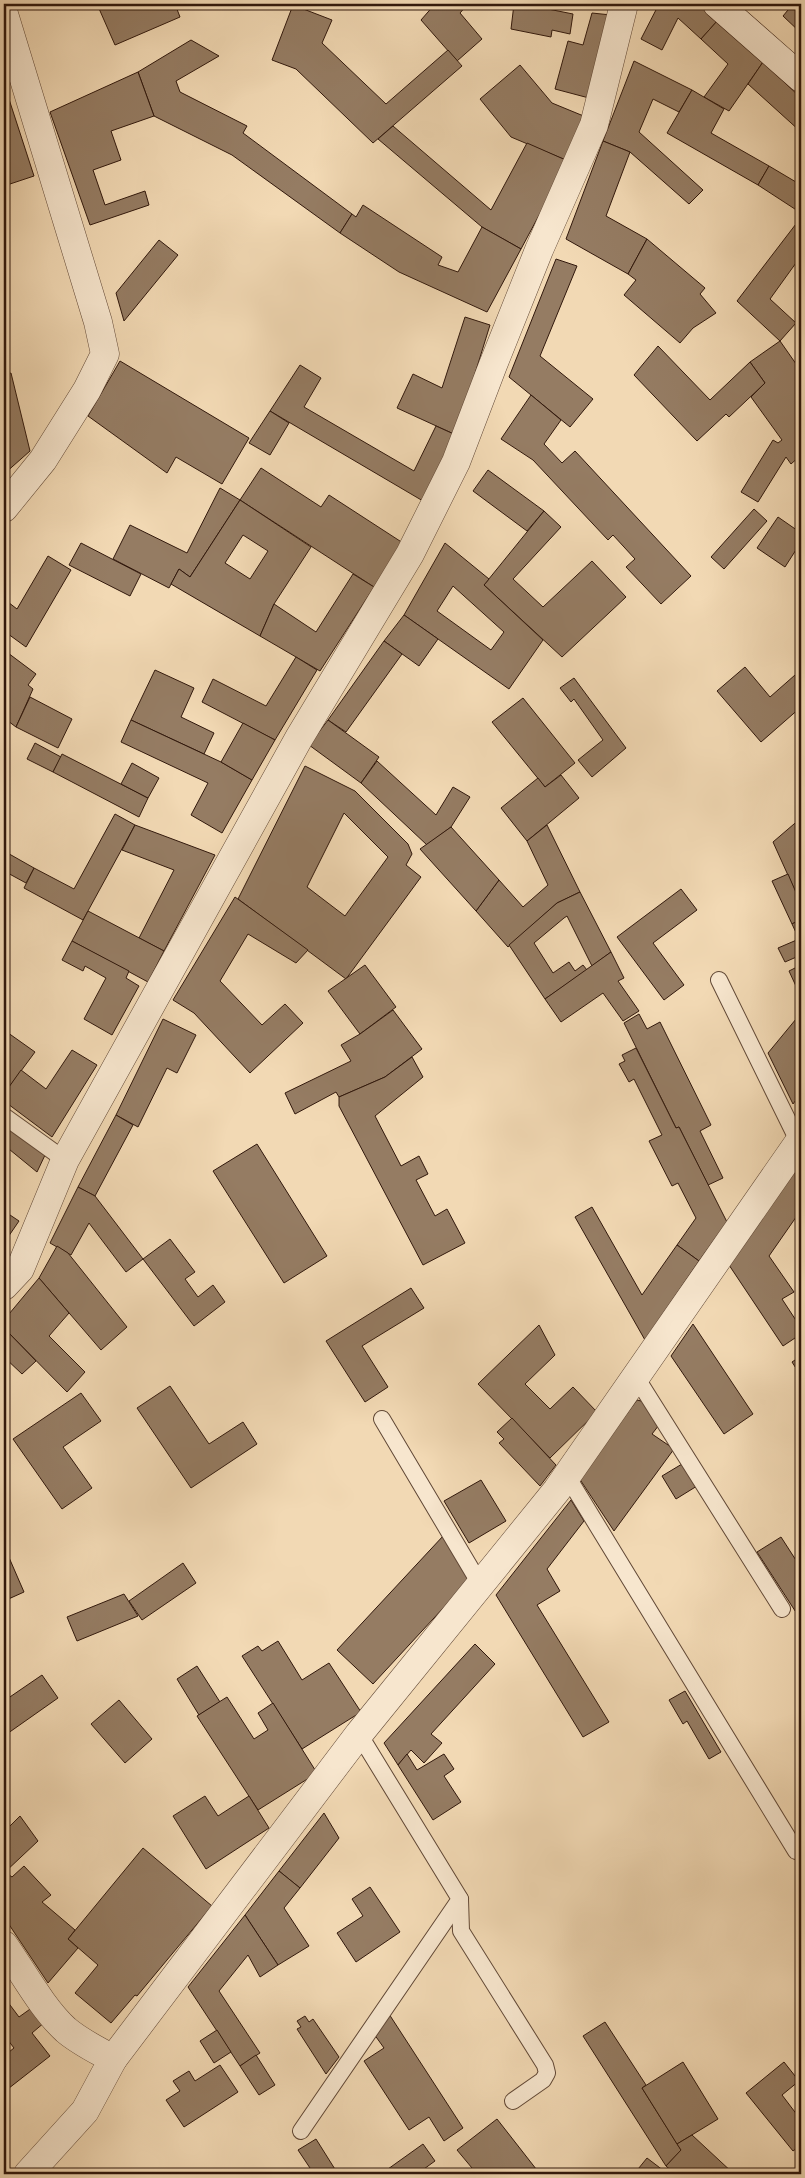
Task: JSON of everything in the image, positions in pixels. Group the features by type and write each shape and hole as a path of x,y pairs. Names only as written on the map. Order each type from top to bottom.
{"street":[{"path":"4,1286 20,1269 65,1160 299,738 410,554 456,462 538,250 594,125 624,4"},
{"path":"716,4 801,78"},
{"path":"4,14 98,322 105,354 87,390 43,460 4,508"},
{"path":"28,2174 85,2111 113,2058 359,1734 567,1476 800,1143"},
{"path":"4,1945 53,2016 78,2040 113,2058"}],"lane":[{"path":"719,980 800,1143"},
{"path":"4,1116 65,1160"},
{"path":"636,1377 782,1609"},
{"path":"382,1419 480,1584"},
{"path":"567,1476 796,1851"},
{"path":"359,1734 460,1899 461,1932 544,2064 547,2073 543,2080 513,2101"},
{"path":"301,2131 460,1899"}],"building":[{"path":"97,4 175,4 180,17 115,45"},
{"path":"435,4 468,4 460,13 482,39 457,61 421,20"},
{"path":"514,4 549,4 548,9 573,14 570,34 552,30 551,37 511,29"},
{"path":"659,4 700,4 718,20 701,39 678,18 662,50 641,39"},
{"path":"793,4 801,4 801,33 783,16"},
{"path":"293,5 332,20 322,43 386,104 448,50 462,66 373,143 296,69 272,60"},
{"path":"592,13 611,15 589,98 555,89 568,41 583,45"},
{"path":"718,20 763,62 729,111 704,97 728,64 701,39"},
{"path":"191,40 219,56 176,81 180,92 247,126 243,133 352,214 340,233 232,155 154,116 138,72"},
{"path":"634,61 692,90 679,112 653,99 639,132 703,190 689,204 630,152 603,141"},
{"path":"763,62 801,98 801,132 748,84"},
{"path":"520,65 552,103 586,117 568,161 511,137 480,99"},
{"path":"138,72 154,116 111,131 121,160 93,170 105,205 145,191 149,205 90,225 50,112"},
{"path":"692,90 724,109 711,133 769,166 758,185 667,133"},
{"path":"7,93 34,176 4,186 4,94"},
{"path":"393,126 491,210 527,143 568,161 521,249 482,227 378,139"},
{"path":"603,141 630,152 606,216 647,239 628,274 566,239"},
{"path":"769,166 801,185 801,213 758,185"},
{"path":"363,205 442,257 438,265 458,272 482,227 521,249 487,312 399,272 340,233 352,214 356,217"},
{"path":"799,220 801,222 801,256 770,299 796,323 780,341 737,301"},
{"path":"647,239 705,288 700,294 716,313 693,328 680,343 624,295 636,280 628,274"},
{"path":"159,240 178,255 124,321 116,293"},
{"path":"556,259 577,266 540,356 593,399 570,427 509,377"},
{"path":"465,317 490,325 456,435 397,408 413,374 442,388"},
{"path":"780,341 801,371 801,455 791,464 786,457 758,502 741,492 773,440 778,443 782,440 751,397 765,383 750,362"},
{"path":"658,346 710,400 750,362 765,383 729,417 726,414 697,441 634,375"},
{"path":"120,361 249,438 222,484 176,457 167,473 88,416"},
{"path":"300,365 321,378 304,407 414,471 436,426 456,435 423,501 270,411"},
{"path":"11,373 30,451 4,474 4,375"},
{"path":"531,395 561,420 544,444 562,463 575,451 691,576 661,604 626,567 635,559 613,535 608,540 533,460 501,439"},
{"path":"270,411 289,423 270,455 249,443"},
{"path":"261,468 321,507 329,495 403,543 374,587 240,500"},
{"path":"488,470 544,511 527,531 473,491"},
{"path":"220,488 240,500 190,577 179,569 169,588 113,559 130,525 187,553"},
{"path":"240,500 311,547 274,604 260,636 171,584 179,569 190,577","holes":["243,535 268,551 250,579 225,563"]},
{"path":"754,509 767,521 724,569 711,557"},
{"path":"544,511 561,527 513,579 543,607 592,561 626,597 562,657 484,585"},
{"path":"778,517 801,533 801,542 785,567 757,548"},
{"path":"81,543 141,574 130,596 69,565"},
{"path":"445,543 489,579 484,585 543,640 509,689 404,615","holes":["453,586 504,632 491,650 437,611"]},
{"path":"48,556 71,570 26,647 4,631 4,599 17,609"},
{"path":"353,574 374,587 320,671 260,636 274,604 316,632"},
{"path":"404,615 438,639 419,666 384,641"},
{"path":"384,641 402,654 346,732 328,720"},
{"path":"4,650 36,674 28,685 33,689 16,727 4,718"},
{"path":"296,657 317,670 275,740 202,702 213,679 266,706"},
{"path":"745,667 770,697 795,675 801,682 801,707 761,742 717,691"},
{"path":"155,670 194,688 181,717 214,733 204,754 131,720"},
{"path":"574,678 626,748 592,777 578,760 603,740 574,699 571,702 560,688"},
{"path":"30,697 72,719 58,748 16,727"},
{"path":"523,698 575,763 545,787 492,722"},
{"path":"131,720 221,762 252,780 222,833 191,815 208,783 121,742"},
{"path":"328,720 379,757 361,783 309,745"},
{"path":"243,723 275,740 252,780 221,762"},
{"path":"35,743 61,757 53,772 27,759"},
{"path":"62,754 148,798 139,817 53,772"},
{"path":"377,761 436,815 453,787 470,797 451,827 427,845 361,783"},
{"path":"132,763 159,778 148,798 121,784"},
{"path":"305,766 355,791 408,844 412,854 406,865 421,877 346,979 238,899","holes":["344,813 388,857 345,916 307,887"]},
{"path":"561,775 579,798 527,841 501,808 538,778 545,787"},
{"path":"115,814 135,825 83,920 24,888 34,868 74,889"},
{"path":"801,818 801,904 773,842"},
{"path":"135,825 215,855 164,951 139,938 174,870 122,850"},
{"path":"547,825 580,892 557,903 508,947 476,911 499,880 523,907 548,885 527,841"},
{"path":"451,827 499,880 476,911 420,849"},
{"path":"4,851 34,868 26,883 4,871"},
{"path":"788,874 801,904 801,919 792,924 772,881"},
{"path":"681,889 697,910 653,943 684,985 664,1000 617,937"},
{"path":"580,892 611,952 592,966 567,916 564,918 534,943 553,973 569,962 575,971 583,965 587,970 545,999 509,945 557,903"},
{"path":"235,897 308,950 296,963 248,934 220,981 262,1025 285,1004 303,1023 250,1073 194,1013 173,1000"},
{"path":"88,911 164,951 148,982 72,941"},
{"path":"801,919 801,955 785,962 778,948 799,939 792,924"},
{"path":"72,941 129,971 126,978 139,986 112,1035 84,1019 106,978 85,966 83,971 62,960"},
{"path":"611,952 624,978 618,981 639,1011 623,1021 603,993 561,1022 545,999"},
{"path":"365,965 396,1007 360,1034 328,991"},
{"path":"801,965 801,997 789,971"},
{"path":"393,1010 422,1049 385,1077 339,1097 336,1092 295,1114 285,1093 351,1061 341,1045"},
{"path":"801,1013 801,1093 793,1104 768,1053"},
{"path":"639,1014 647,1029 660,1022 711,1125 700,1131 723,1178 708,1185 679,1127 676,1128 624,1023"},
{"path":"163,1019 196,1035 177,1073 167,1068 138,1127 116,1115"},
{"path":"4,1030 35,1052 4,1094"},
{"path":"636,1048 676,1128 679,1127 727,1222 699,1261 677,1245 696,1218 678,1183 672,1186 649,1141 662,1135 634,1079 629,1082 619,1064 625,1061 622,1055"},
{"path":"72,1050 97,1065 52,1137 4,1101 4,1094 21,1070 46,1089"},
{"path":"412,1057 423,1077 375,1116 401,1166 419,1156 428,1174 416,1180 435,1216 447,1209 465,1243 423,1265 339,1106 339,1097 385,1077"},
{"path":"116,1115 133,1125 95,1196 78,1187"},
{"path":"4,1120 46,1153 37,1172 4,1145"},
{"path":"257,1144 327,1256 284,1283 213,1171"},
{"path":"792,1169 801,1176 801,1210 769,1256 794,1292 782,1299 801,1328 801,1334 783,1346 727,1262"},
{"path":"78,1187 95,1196 143,1259 126,1272 89,1223 71,1255 50,1243"},
{"path":"592,1207 642,1295 677,1245 699,1261 645,1340 575,1217"},
{"path":"4,1211 19,1221 4,1243"},
{"path":"170,1239 195,1272 185,1279 198,1297 213,1285 225,1302 194,1326 143,1259"},
{"path":"57,1246 68,1253 127,1327 101,1350 39,1278"},
{"path":"39,1278 69,1313 49,1336 85,1372 67,1392 4,1328 4,1320"},
{"path":"411,1288 424,1308 362,1346 388,1387 365,1402 326,1341"},
{"path":"693,1324 753,1414 724,1434 671,1356"},
{"path":"539,1325 555,1355 525,1384 550,1409 573,1387 597,1412 550,1458 478,1384"},
{"path":"4,1328 36,1361 22,1374 4,1357"},
{"path":"801,1356 801,1376 792,1362"},
{"path":"170,1386 209,1444 243,1422 257,1444 191,1488 137,1408"},
{"path":"81,1393 101,1421 63,1447 92,1488 62,1509 13,1439"},
{"path":"637,1400 645,1402 659,1425 652,1434 674,1449 614,1531 579,1478"},
{"path":"512,1418 556,1465 540,1486 499,1443 504,1439 497,1432"},
{"path":"682,1464 697,1486 676,1499 662,1476"},
{"path":"481,1480 506,1521 469,1543 444,1501"},
{"path":"571,1500 584,1521 547,1569 560,1591 537,1605 609,1722 583,1737 496,1595"},
{"path":"444,1535 470,1579 373,1684 337,1650"},
{"path":"781,1537 801,1568 801,1620 757,1552"},
{"path":"4,1546 24,1592 4,1601"},
{"path":"183,1563 196,1583 142,1620 129,1601"},
{"path":"124,1594 138,1616 77,1641 67,1617"},
{"path":"278,1641 302,1680 329,1663 361,1712 302,1749 242,1656 258,1646 262,1651"},
{"path":"475,1644 495,1664 431,1734 442,1743 424,1763 411,1750 398,1765 384,1743"},
{"path":"197,1666 220,1702 199,1715 177,1679"},
{"path":"42,1675 58,1698 4,1736 4,1701"},
{"path":"685,1691 721,1752 709,1759 687,1721 683,1724 669,1700"},
{"path":"227,1697 254,1739 268,1730 258,1713 273,1703 317,1773 258,1810 197,1716"},
{"path":"119,1700 152,1739 125,1763 91,1724"},
{"path":"407,1754 417,1770 444,1754 454,1769 444,1776 461,1802 433,1820 398,1765"},
{"path":"205,1796 218,1816 249,1796 269,1828 206,1869 173,1816"},
{"path":"324,1813 339,1838 300,1888 279,1871"},
{"path":"20,1816 38,1841 4,1873 4,1832"},
{"path":"143,1848 212,1906 137,1996 135,1995 111,2023 75,1993 98,1965 68,1939"},
{"path":"24,1866 51,1895 42,1902 75,1930 68,1939 78,1948 48,1983 4,1917 4,1873 12,1877"},
{"path":"279,1871 300,1888 284,1908 309,1946 278,1965 245,1915"},
{"path":"370,1887 400,1932 356,1962 337,1933 363,1916 352,1899"},
{"path":"245,1915 278,1965 260,1977 248,1955 219,1991 260,2053 240,2066 188,1987"},
{"path":"4,1997 19,2017 33,2007 45,2022 32,2033 50,2056 4,2092 4,2056 14,2048 4,2035"},
{"path":"389,2014 463,2128 444,2141 429,2117 409,2130 364,2061 384,2048 374,2034"},
{"path":"305,2016 309,2022 313,2019 339,2057 326,2074 297,2029 301,2027 297,2021"},
{"path":"605,2022 646,2085 642,2088 681,2150 666,2166 583,2036"},
{"path":"217,2030 231,2052 214,2063 200,2041"},
{"path":"256,2055 275,2085 259,2095 240,2066"},
{"path":"683,2062 718,2119 677,2144 642,2088"},
{"path":"784,2062 799,2081 782,2095 801,2120 801,2145 793,2151 746,2093"},
{"path":"220,2065 238,2092 184,2127 166,2100 180,2091 173,2081 189,2071 195,2081"},
{"path":"497,2119 540,2174 477,2174 457,2150"},
{"path":"692,2135 734,2174 675,2174 666,2166 681,2150 677,2144"},
{"path":"316,2139 338,2174 314,2174 298,2150"},
{"path":"423,2144 435,2161 417,2174 381,2174"},
{"path":"647,2158 668,2174 634,2174"}]}
